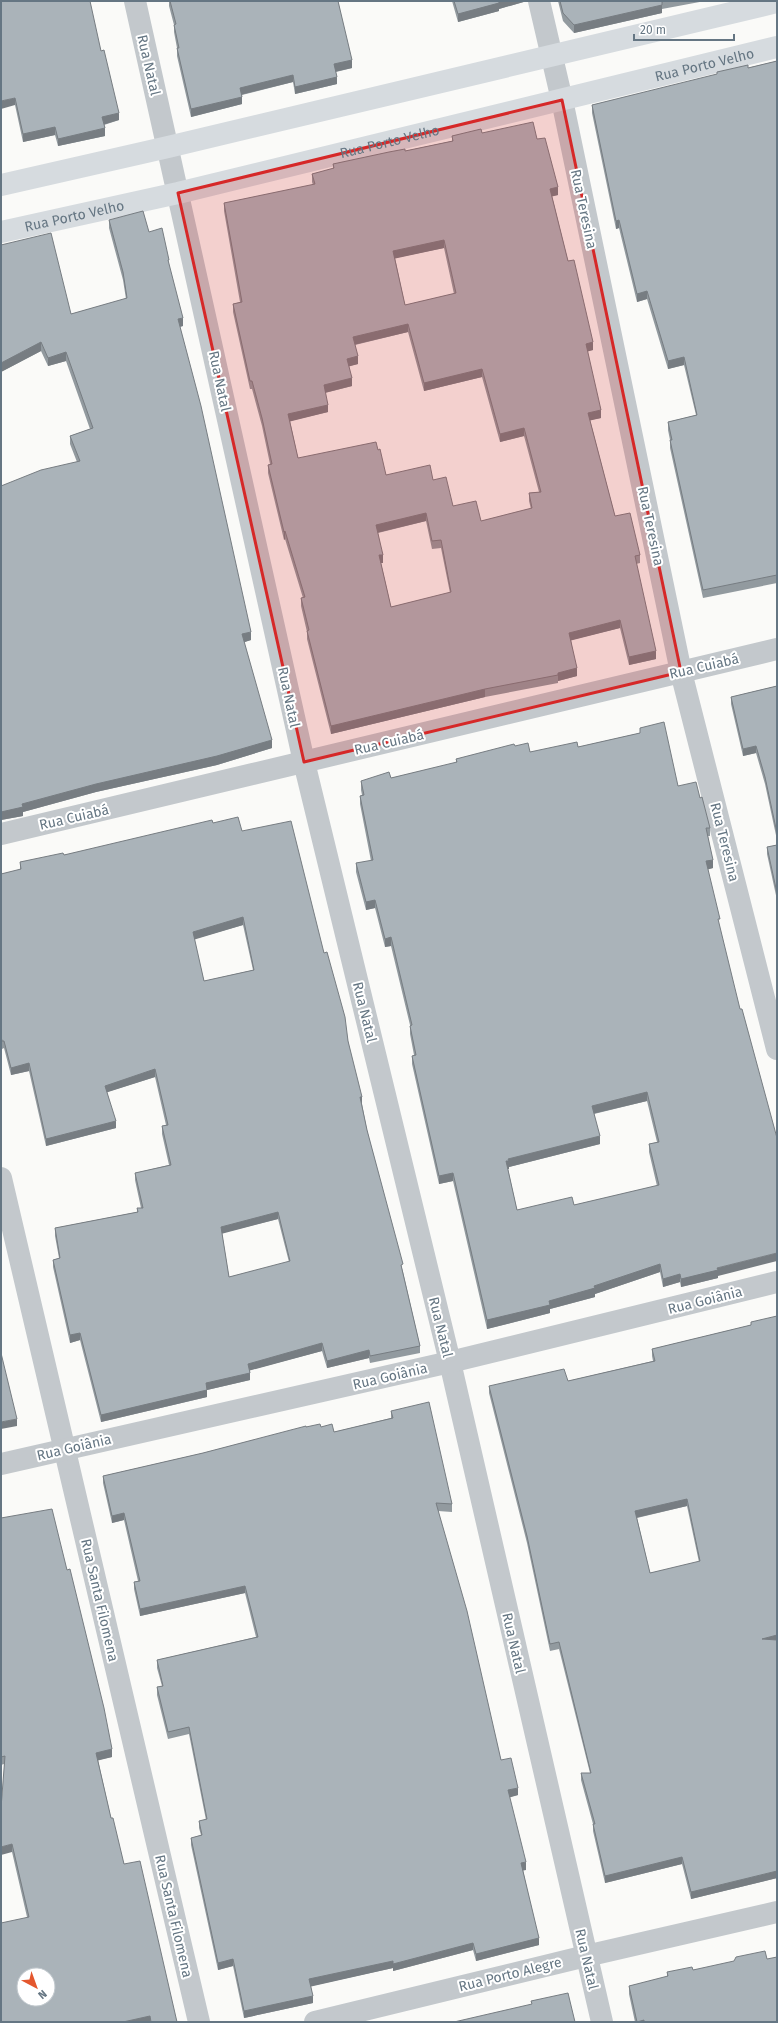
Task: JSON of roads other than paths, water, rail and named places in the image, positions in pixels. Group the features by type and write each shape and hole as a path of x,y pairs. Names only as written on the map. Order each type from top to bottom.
{"main road":[{"path":"1,185 168,148 777,2"},
{"name":"Rua Porto Velho","path":"1,232 178,193 777,47"}],"street":[{"name":"Rua Natal","path":"135,1 304,762 450,1362 602,2022"},
{"name":"Rua Teresina","path":"539,1 562,100 681,672 777,1049"},
{"name":"Rua Cuiabá","path":"1,834 777,649"},
{"name":"Rua Santa Filomena","path":"1,1178 199,2022"},
{"name":"Rua Goiânia","path":"1,1464 450,1362 777,1282"},
{"name":"Rua Porto Alegre","path":"315,2022 586,1956 777,1912"}]}
